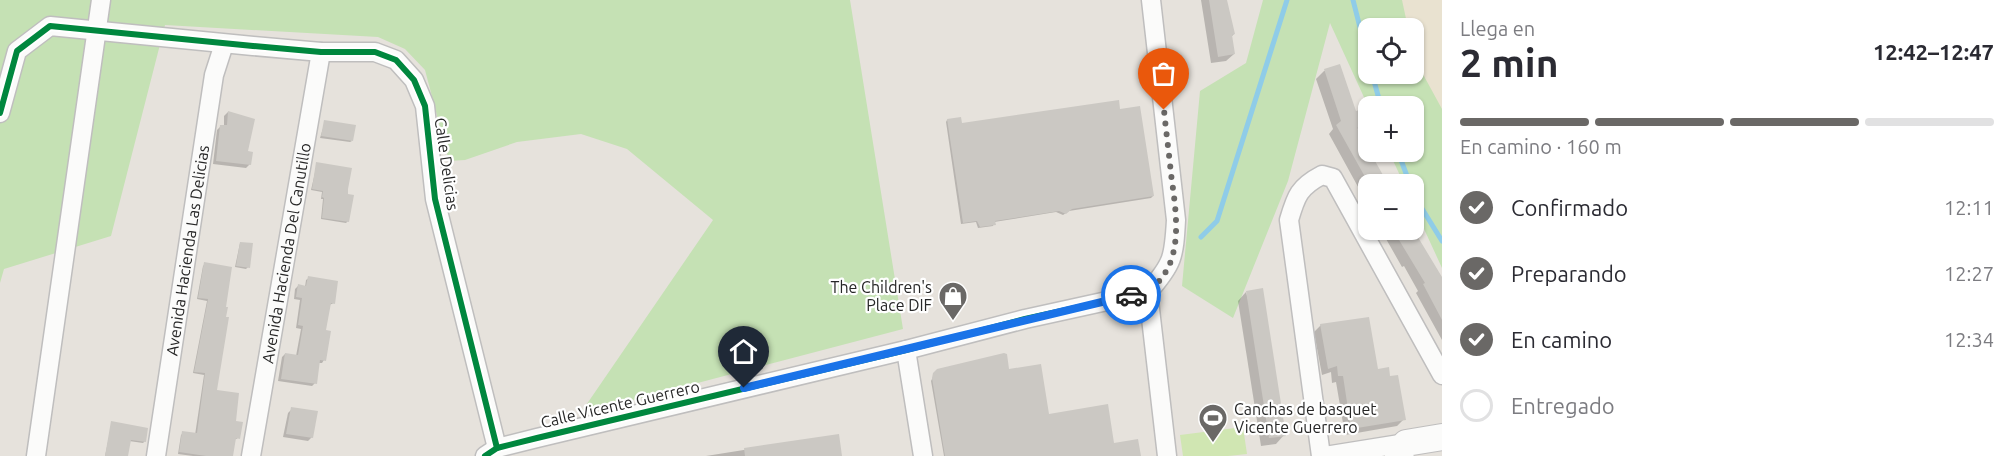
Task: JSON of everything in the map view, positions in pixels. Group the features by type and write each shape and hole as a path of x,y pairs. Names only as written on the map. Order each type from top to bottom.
{"street":[{"path":"36,456 101,0"},
{"path":"1151,0 1176,220 1174,248 1167,271 1148,291 1167,456"},
{"name":"Calle Delicias","path":"0,113 17,51 50,26 321,52 375,52 396,60 414,80 426,106 435,199 491,452"},
{"name":"Avenida Hacienda Las Delicias","path":"156,456 214,75 224,44"},
{"name":"Avenida Hacienda Del Canutillo","path":"251,456 321,52"},
{"path":"1442,375 1334,178 1322,175 1310,181 1296,196 1289,220 1323,456 1402,450 1442,437"},
{"name":"Calle Vicente Guerrero","path":"491,452 1025,319 1148,291"},
{"path":"906,350 923,456"}],"shaded area":[{"path":"1401,0 1442,0 1442,116 1424,79 1424,18 1405,18"}],"green space":[{"path":"0,0 850,0 903,329 580,414 713,220 627,149 581,134 517,142 465,160 449,161 425,70 405,49 378,37 165,25 111,236 4,269 0,283"},
{"path":"1263,0 1402,0 1406,18 1358,18 1358,84 1424,84 1424,76 1442,109 1442,268 1424,229 1424,174 1399,174 1394,162 1424,162 1424,96 1363,96 1330,23 1288,181 1233,318 1182,286 1200,91 1246,63"},
{"path":"1243,427 1247,454 1183,456 1180,435"}],"building":[{"path":"1209,0 1227,0 1235,34 1232,35 1235,54 1218,57"},
{"path":"1340,64 1356,111 1358,110 1358,162 1376,162 1382,174 1363,174 1336,125 1341,121 1324,69"},
{"path":"1119,100 1120,109 1140,106 1154,196 1072,209 1066,214 1059,211 995,221 996,225 980,227 977,221 963,223 947,119 961,117 962,123"},
{"path":"228,111 255,119 248,151 253,152 251,165 216,161 220,125 227,125"},
{"path":"324,120 356,125 353,141 321,136"},
{"path":"316,162 352,168 348,194 354,195 349,222 322,218 323,191 312,189"},
{"path":"1399,240 1420,240 1442,277 1442,320 1423,284 1425,283"},
{"path":"240,242 253,243 250,268 236,266"},
{"path":"204,262 232,267 226,307 228,307 226,317 229,317 217,390 239,393 236,421 243,422 240,439 236,438 233,456 206,456 179,452 182,431 197,433 205,373 194,372 208,299 198,298"},
{"path":"308,276 338,281 335,304 331,303 326,330 331,331 326,361 320,360 317,384 281,379 285,353 298,355 303,326 298,325 302,298 296,297 298,284 306,286"},
{"path":"1263,288 1286,436 1269,438 1246,291"},
{"path":"1369,317 1378,369 1389,367 1390,376 1398,375 1406,420 1351,429 1343,376 1338,376 1337,366 1328,369 1320,324"},
{"path":"1007,354 1009,369 1041,364 1049,414 1108,404 1114,443 1138,439 1141,456 945,456 933,373 937,369"},
{"path":"291,407 318,411 313,438 286,434"},
{"path":"111,421 148,428 146,442 131,440 128,456 105,456"},
{"path":"839,434 842,456 745,456 744,448"}],"waterway":[{"path":"1201,237 1217,221 1287,0"},
{"path":"1353,0 1358,20"},
{"path":"1375,84 1378,96"},
{"path":"1402,162 1406,174"},
{"path":"1424,212 1442,241"}],"cycle path":[{"path":"0,113 17,51 50,26 321,52 375,52 396,60 414,80 425,106 435,199 497,448"},
{"path":"485,456 497,448 537,438 906,350 1025,319 1148,292"}],"way so far":[{"path":"1131,295 1148,291 1167,271 1174,248 1176,220 1164,110"}],"place":[{"name":"The Children's Place DIF","path":"953,322"},
{"name":"Canchas de basquet Vicente Guerrero","path":"1213,444"}],"route":[{"path":"744,388 1131,295"}]}
